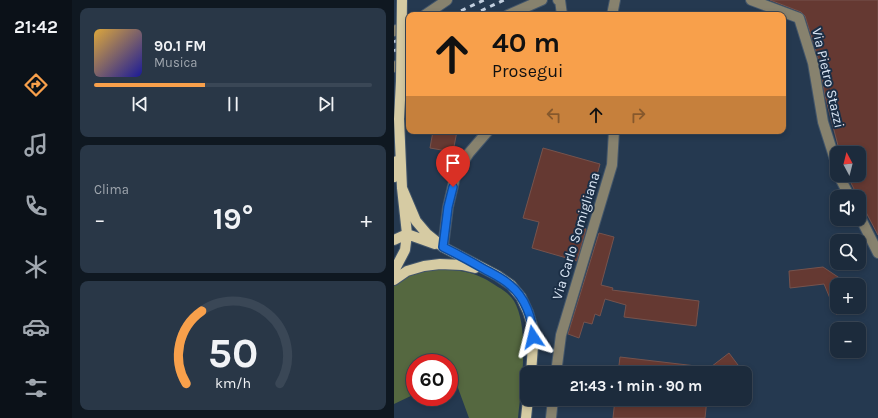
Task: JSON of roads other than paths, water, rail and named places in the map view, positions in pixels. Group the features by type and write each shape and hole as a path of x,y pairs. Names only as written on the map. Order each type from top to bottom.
{"main road":[{"path":"394,177 399,119 402,0"},
{"path":"394,270 405,250 407,234 397,139"},
{"path":"402,188 416,221 427,234 443,247"},
{"path":"394,240 407,234 443,247 498,276 511,285 521,297 533,328 532,366"},
{"path":"394,280 407,270 440,264 462,265 485,270"},
{"path":"526,418 527,406"}],"street":[{"path":"429,12 447,0"},
{"path":"515,12 542,0"},
{"path":"558,0 560,0 562,12"},
{"path":"613,12 615,0"},
{"name":"Via Pietro Stazzi","path":"751,0 783,12"},
{"name":"Via Pietro Stazzi","path":"786,13 799,18 813,63 824,122 831,146"},
{"path":"394,32 406,26"},
{"path":"394,67 406,61"},
{"path":"443,247 448,207 456,173 469,153 485,134"},
{"name":"Via Carlo Somigliana","path":"557,366 561,335 612,165 614,134"},
{"path":"864,226 878,253"},
{"path":"551,418 552,406"}],"railway":[{"path":"458,12 484,0"},
{"path":"478,12 504,0"},
{"path":"394,42 406,36"},
{"path":"394,51 406,45"}]}
